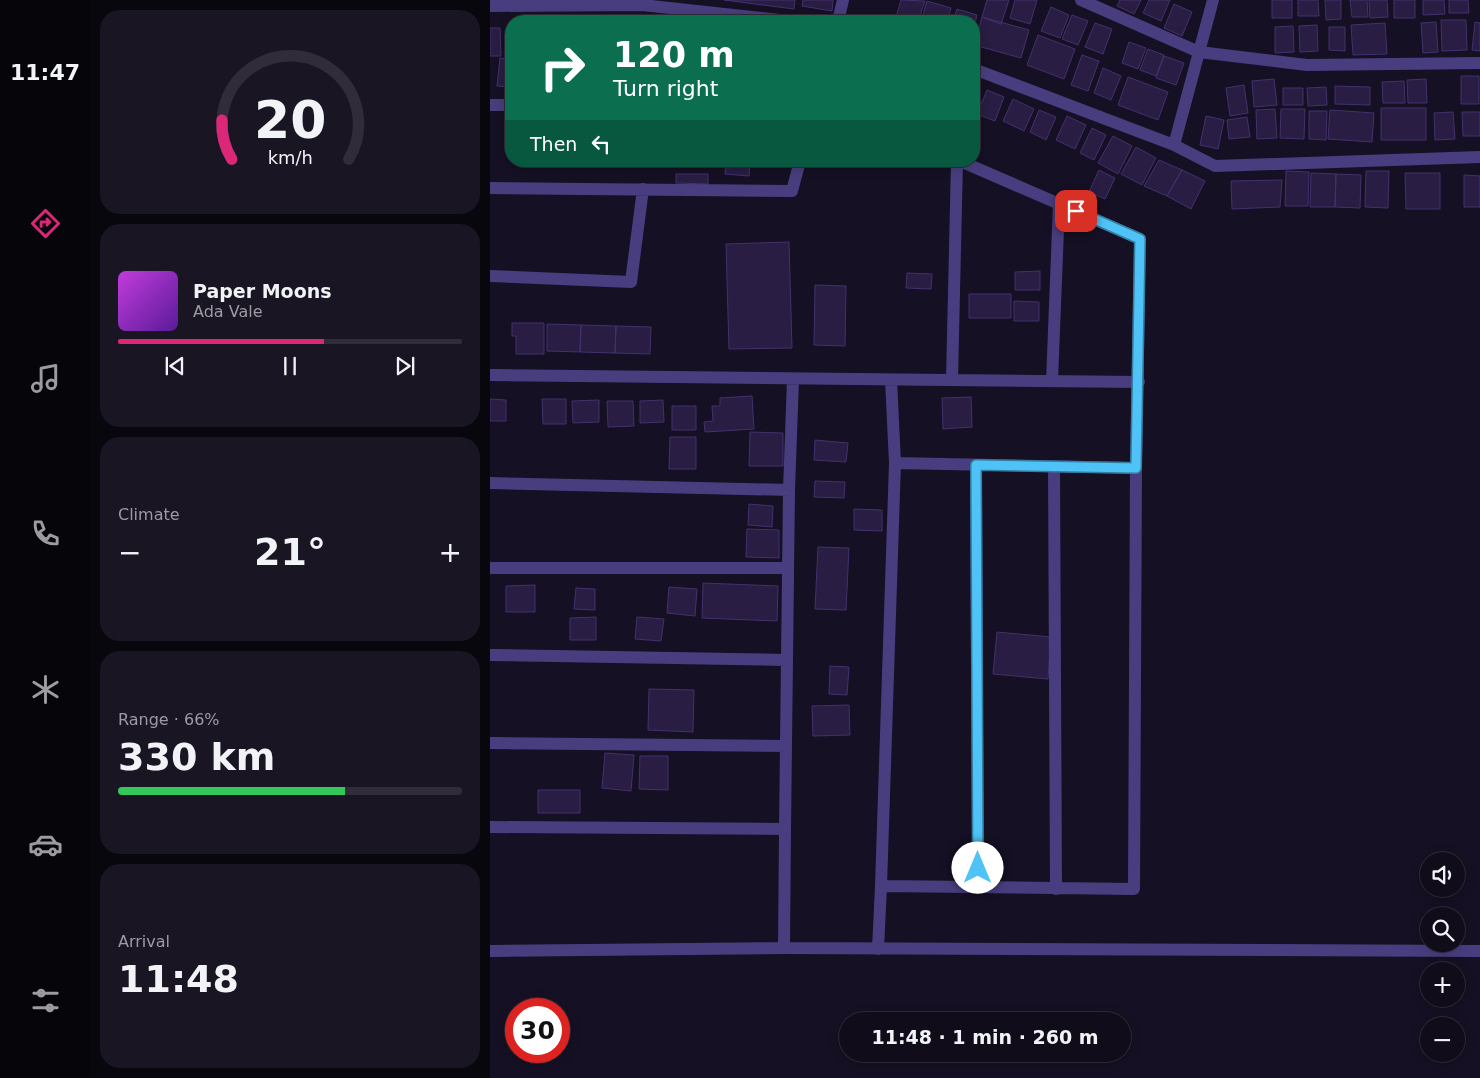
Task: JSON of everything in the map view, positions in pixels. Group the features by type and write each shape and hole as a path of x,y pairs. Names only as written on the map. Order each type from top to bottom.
{"street":[{"path":"839,15 843,0"},
{"path":"1081,0 1199,52 1307,65 1480,62"},
{"path":"1174,145 1213,0"},
{"path":"493,4 642,5 734,15"},
{"path":"980,71 1174,145 1215,166 1480,157"},
{"path":"490,105 505,105"},
{"path":"490,188 792,191 798,167"},
{"path":"952,380 958,167"},
{"path":"881,886 1134,889 1136,468 1140,239 972,167"},
{"path":"490,276 631,282 643,189"},
{"path":"1052,381 1060,204"},
{"path":"490,375 1139,382"},
{"path":"784,948 789,490 793,379"},
{"path":"878,949 895,463 891,380"},
{"path":"895,463 1136,468"},
{"path":"976,465 978,888"},
{"path":"1054,466 1056,889"},
{"path":"490,484 789,490"},
{"path":"490,568 788,568"},
{"path":"490,655 787,660"},
{"path":"490,743 786,746"},
{"path":"490,827 785,829"},
{"path":"490,951 784,948 1480,951"}],"building":[{"path":"724,0 795,0 794,9"},
{"path":"803,0 833,0 832,11 802,6"},
{"path":"901,0 925,1 920,15 896,15"},
{"path":"987,0 1009,0 1001,24 982,17"},
{"path":"1015,0 1037,0 1030,24 1010,18"},
{"path":"1120,0 1141,0 1134,14 1117,6"},
{"path":"1149,0 1170,0 1161,21 1143,13"},
{"path":"1272,0 1292,0 1292,18 1272,18"},
{"path":"1298,0 1318,0 1319,16 1298,16"},
{"path":"1325,0 1341,0 1341,19 1326,20"},
{"path":"1350,0 1367,0 1368,17 1352,17"},
{"path":"1369,0 1387,0 1388,17 1370,18"},
{"path":"1394,0 1415,0 1415,18 1394,18"},
{"path":"1423,0 1444,0 1445,14 1423,15"},
{"path":"1449,0 1468,0 1469,13 1449,13"},
{"path":"927,1 951,8 949,15 923,15"},
{"path":"1174,4 1192,12 1182,36 1164,28"},
{"path":"1051,7 1069,15 1060,38 1041,31"},
{"path":"957,9 977,15 955,15"},
{"path":"1072,15 1088,21 1078,45 1062,39"},
{"path":"982,17 1029,30 1021,58 980,47 980,24"},
{"path":"1441,20 1466,20 1467,50 1442,51"},
{"path":"1436,22 1438,52 1423,53 1421,23"},
{"path":"1475,22 1480,23 1480,51 1472,50"},
{"path":"1095,23 1112,29 1103,54 1085,47"},
{"path":"1385,23 1387,54 1353,55 1351,25"},
{"path":"1317,25 1318,51 1300,52 1299,26"},
{"path":"1293,26 1294,52 1275,53 1275,27"},
{"path":"1329,27 1345,27 1345,51 1329,50"},
{"path":"490,28 500,28 501,56 490,56"},
{"path":"1038,35 1075,49 1064,79 1027,65"},
{"path":"1129,42 1146,48 1138,69 1122,63"},
{"path":"1148,49 1164,55 1156,76 1140,70"},
{"path":"1082,55 1099,61 1088,91 1071,85"},
{"path":"1164,56 1184,63 1176,85 1156,78"},
{"path":"500,58 505,59 505,87 497,86"},
{"path":"1103,68 1121,76 1111,100 1094,93"},
{"path":"1461,76 1479,76 1479,104 1461,104"},
{"path":"1128,77 1168,92 1158,120 1118,105"},
{"path":"1274,79 1277,105 1254,107 1252,81"},
{"path":"1426,79 1427,103 1408,103 1407,80"},
{"path":"1404,81 1405,103 1383,103 1382,82"},
{"path":"1244,85 1248,113 1230,116 1226,88"},
{"path":"1335,86 1370,87 1370,105 1335,104"},
{"path":"1326,87 1327,105 1308,106 1307,88"},
{"path":"1283,88 1303,88 1303,105 1283,105"},
{"path":"987,90 1004,97 995,121 980,115 980,107"},
{"path":"1013,99 1034,109 1024,131 1003,121"},
{"path":"1381,108 1426,108 1426,140 1381,140"},
{"path":"1275,109 1277,138 1257,139 1256,110"},
{"path":"1281,109 1305,109 1304,139 1280,138"},
{"path":"1039,110 1056,117 1046,140 1030,132"},
{"path":"1330,110 1374,113 1372,142 1328,139"},
{"path":"1309,111 1327,111 1326,140 1309,139"},
{"path":"1453,112 1455,139 1435,140 1434,113"},
{"path":"1462,112 1480,112 1480,136 1463,136"},
{"path":"1067,116 1086,125 1075,149 1056,140"},
{"path":"1206,116 1224,120 1218,149 1200,145"},
{"path":"1247,117 1250,137 1229,139 1227,120"},
{"path":"1092,128 1106,135 1094,160 1080,153"},
{"path":"1113,136 1132,146 1118,174 1098,163"},
{"path":"1136,147 1156,158 1142,185 1121,174"},
{"path":"1159,160 1182,170 1167,196 1144,186"},
{"path":"726,167 750,167 749,176 725,174"},
{"path":"1099,170 1115,178 1105,199 1089,192"},
{"path":"1182,170 1205,181 1191,209 1167,196"},
{"path":"1286,171 1309,172 1308,206 1285,206"},
{"path":"1366,171 1389,171 1388,208 1365,207"},
{"path":"1311,173 1336,174 1335,207 1310,207"},
{"path":"1405,173 1440,173 1440,209 1406,209"},
{"path":"676,174 708,174 708,184 676,183"},
{"path":"1336,174 1361,175 1360,208 1335,207"},
{"path":"1464,175 1480,176 1480,207 1464,207"},
{"path":"1282,180 1280,207 1232,209 1231,181"},
{"path":"789,242 792,348 729,349 726,244"},
{"path":"1040,271 1040,290 1015,290 1015,272"},
{"path":"907,273 932,274 931,289 906,288"},
{"path":"815,285 846,286 845,346 814,345"},
{"path":"969,294 1011,294 1011,318 969,318"},
{"path":"1014,301 1039,302 1039,321 1014,321"},
{"path":"512,323 544,323 544,354 516,354 516,336 512,336"},
{"path":"547,324 581,325 580,352 547,351"},
{"path":"581,325 616,326 615,353 580,352"},
{"path":"616,326 651,327 650,354 615,353"},
{"path":"752,396 754,429 705,432 704,422 713,421 712,406 720,406 720,398"},
{"path":"971,397 972,427 943,429 942,398"},
{"path":"490,399 506,400 506,421 490,421"},
{"path":"542,399 566,399 566,424 543,424"},
{"path":"599,400 599,422 573,423 572,401"},
{"path":"663,400 664,422 640,423 640,401"},
{"path":"607,401 633,401 634,426 608,427"},
{"path":"672,406 696,406 696,430 672,430"},
{"path":"750,432 783,433 783,466 749,466"},
{"path":"670,437 696,437 696,469 669,469"},
{"path":"815,440 848,443 846,462 814,460"},
{"path":"815,481 845,482 844,498 814,497"},
{"path":"749,504 773,506 772,527 748,525"},
{"path":"854,509 882,510 882,531 854,530"},
{"path":"747,529 779,530 779,558 746,557"},
{"path":"818,547 849,548 846,610 815,609"},
{"path":"703,583 778,586 777,621 702,618"},
{"path":"535,585 535,612 506,612 506,586"},
{"path":"669,587 697,589 695,616 667,613"},
{"path":"576,588 595,589 595,610 574,609"},
{"path":"596,617 596,640 570,640 570,618"},
{"path":"637,617 664,619 661,641 635,639"},
{"path":"997,632 1051,637 1048,679 993,674"},
{"path":"830,666 849,667 847,695 829,694"},
{"path":"649,689 694,690 693,732 648,730"},
{"path":"849,705 850,735 813,736 812,706"},
{"path":"605,753 634,755 631,791 602,788"},
{"path":"640,756 668,756 668,790 639,789"},
{"path":"538,790 580,790 580,813 538,813"}],"route":[{"path":"978,868 976,465 1136,468 1140,239 1076,211"}]}
